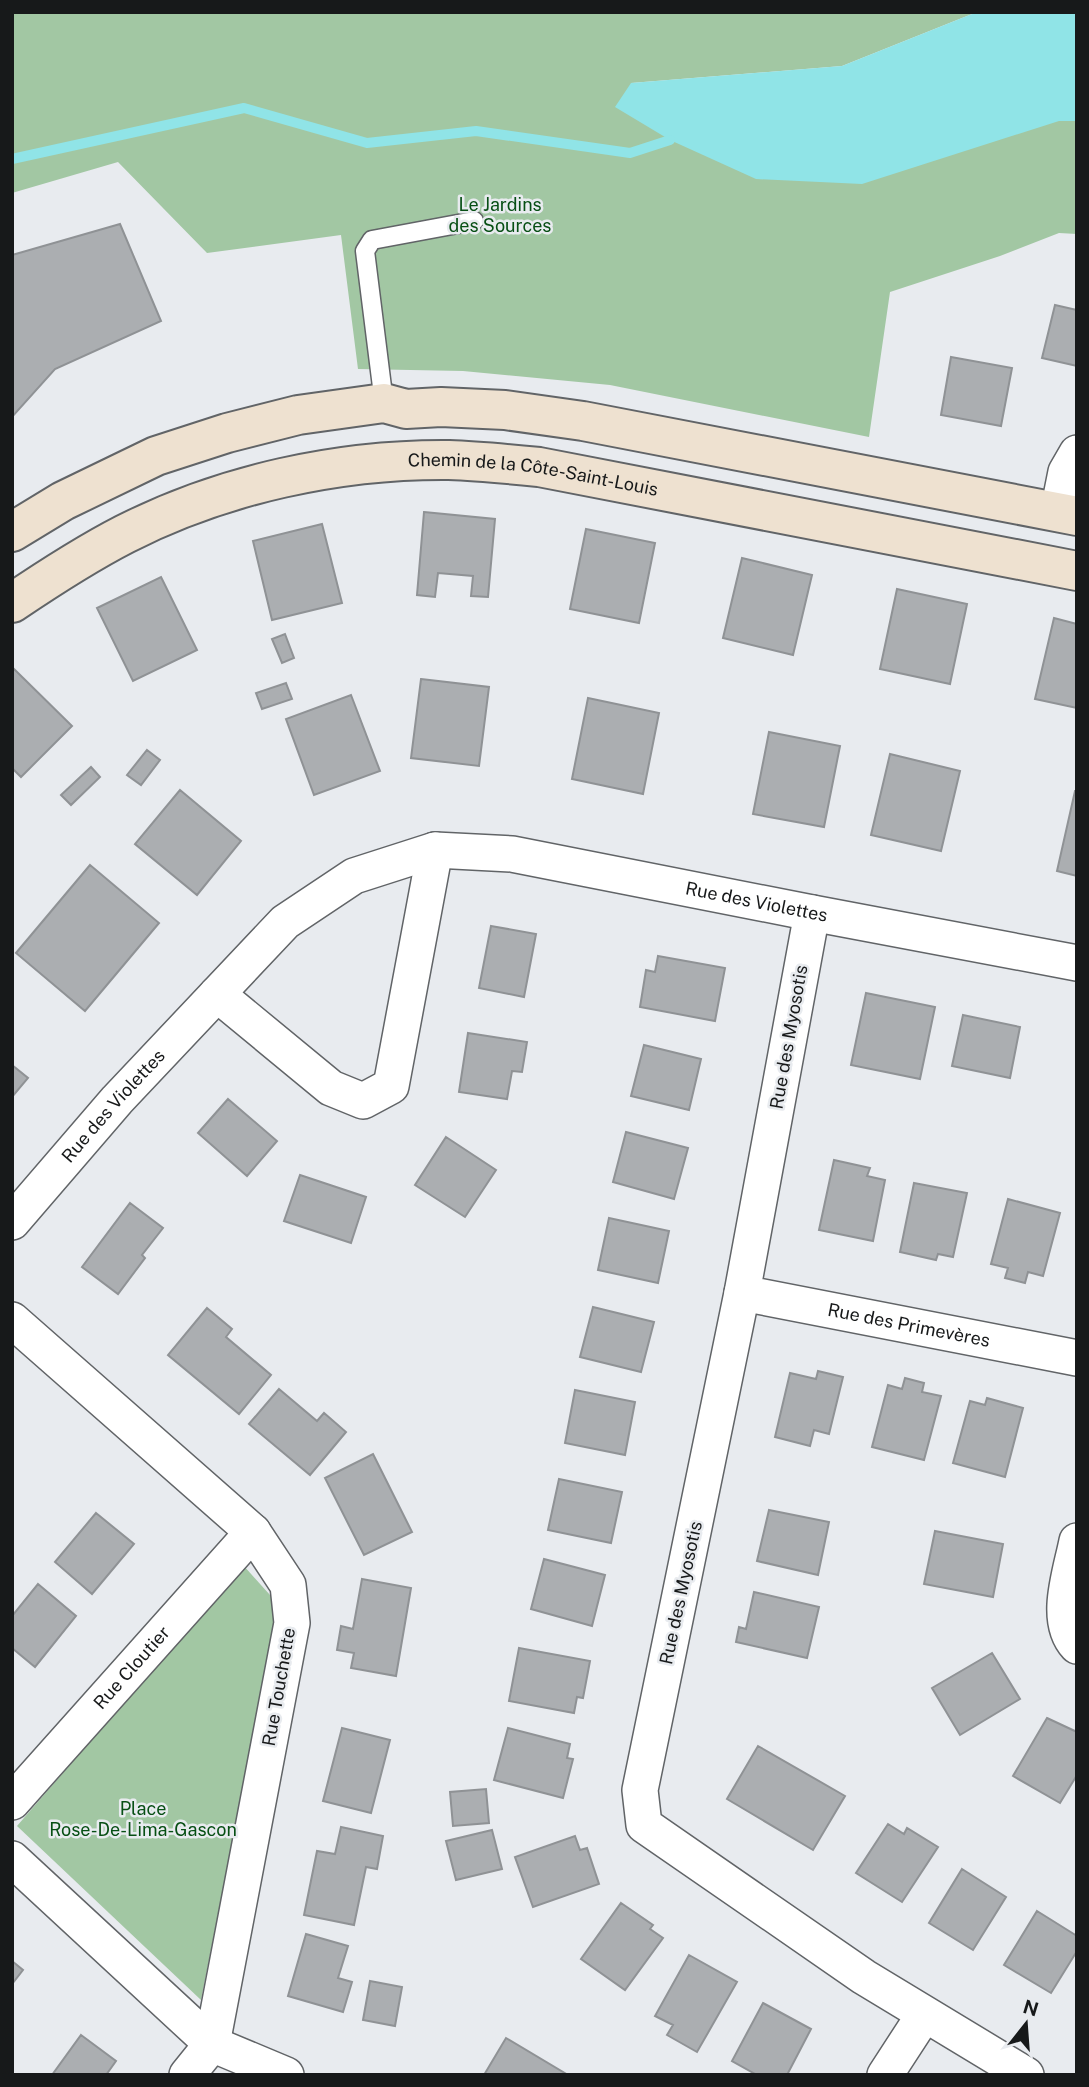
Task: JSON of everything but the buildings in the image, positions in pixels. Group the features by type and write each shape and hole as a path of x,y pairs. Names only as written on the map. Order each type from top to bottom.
{"street":[{"path":"12,532 63,501 156,457 227,433 298,415 384,404 405,409 441,407 505,410 583,421 1067,514 1066,472 1077,453"},
{"path":"156,457 181,510"},
{"name":"Chemin de la Côte-Saint-Louis","path":"12,603 95,550 181,510 243,489 330,469 397,462 492,462 579,474 1077,571"},
{"path":"217,994 331,1088 363,1101 391,1086 435,850"},
{"name":"Rue des Violettes","path":"12,1222 117,1100 285,922 354,876 435,850 512,854 1077,963"},
{"name":"Rue des Myosotis","path":"812,913 742,1293 640,1790 644,1825 864,1976 1026,2075"},
{"name":"Rue des Primevères","path":"742,1293 1077,1358"},
{"name":"Rue Touchette","path":"12,1320 253,1532 288,1585 292,1623 212,2044 187,2075"},
{"name":"Rue Cloutier","path":"12,1802 253,1532"},
{"path":"1077,1541 1064,1605 1069,1638 1077,1646"},
{"path":"12,1859 212,2044 286,2075"},
{"path":"885,2075 924,2015"}],"lane":[{"path":"384,404 365,251 372,240 474,221"}],"green space":[{"name":"Le Jardins des Sources","path":"12,12 977,12 842,66 631,83 1077,121 1077,234 1059,233 1000,256 890,292 869,437 610,385 463,371 358,369 341,235 207,253 118,162 12,193"},
{"name":"Place Rose-De-Lima-Gascon","path":"243,1565 279,1605 201,2000 17,1826"}],"water":[{"path":"977,12 1077,12 1077,121 1059,121 862,184 756,179 670,140 615,107 631,83 842,66"}],"waterway":[{"path":"12,159 244,108 367,143 476,131 630,153 670,140"}]}
